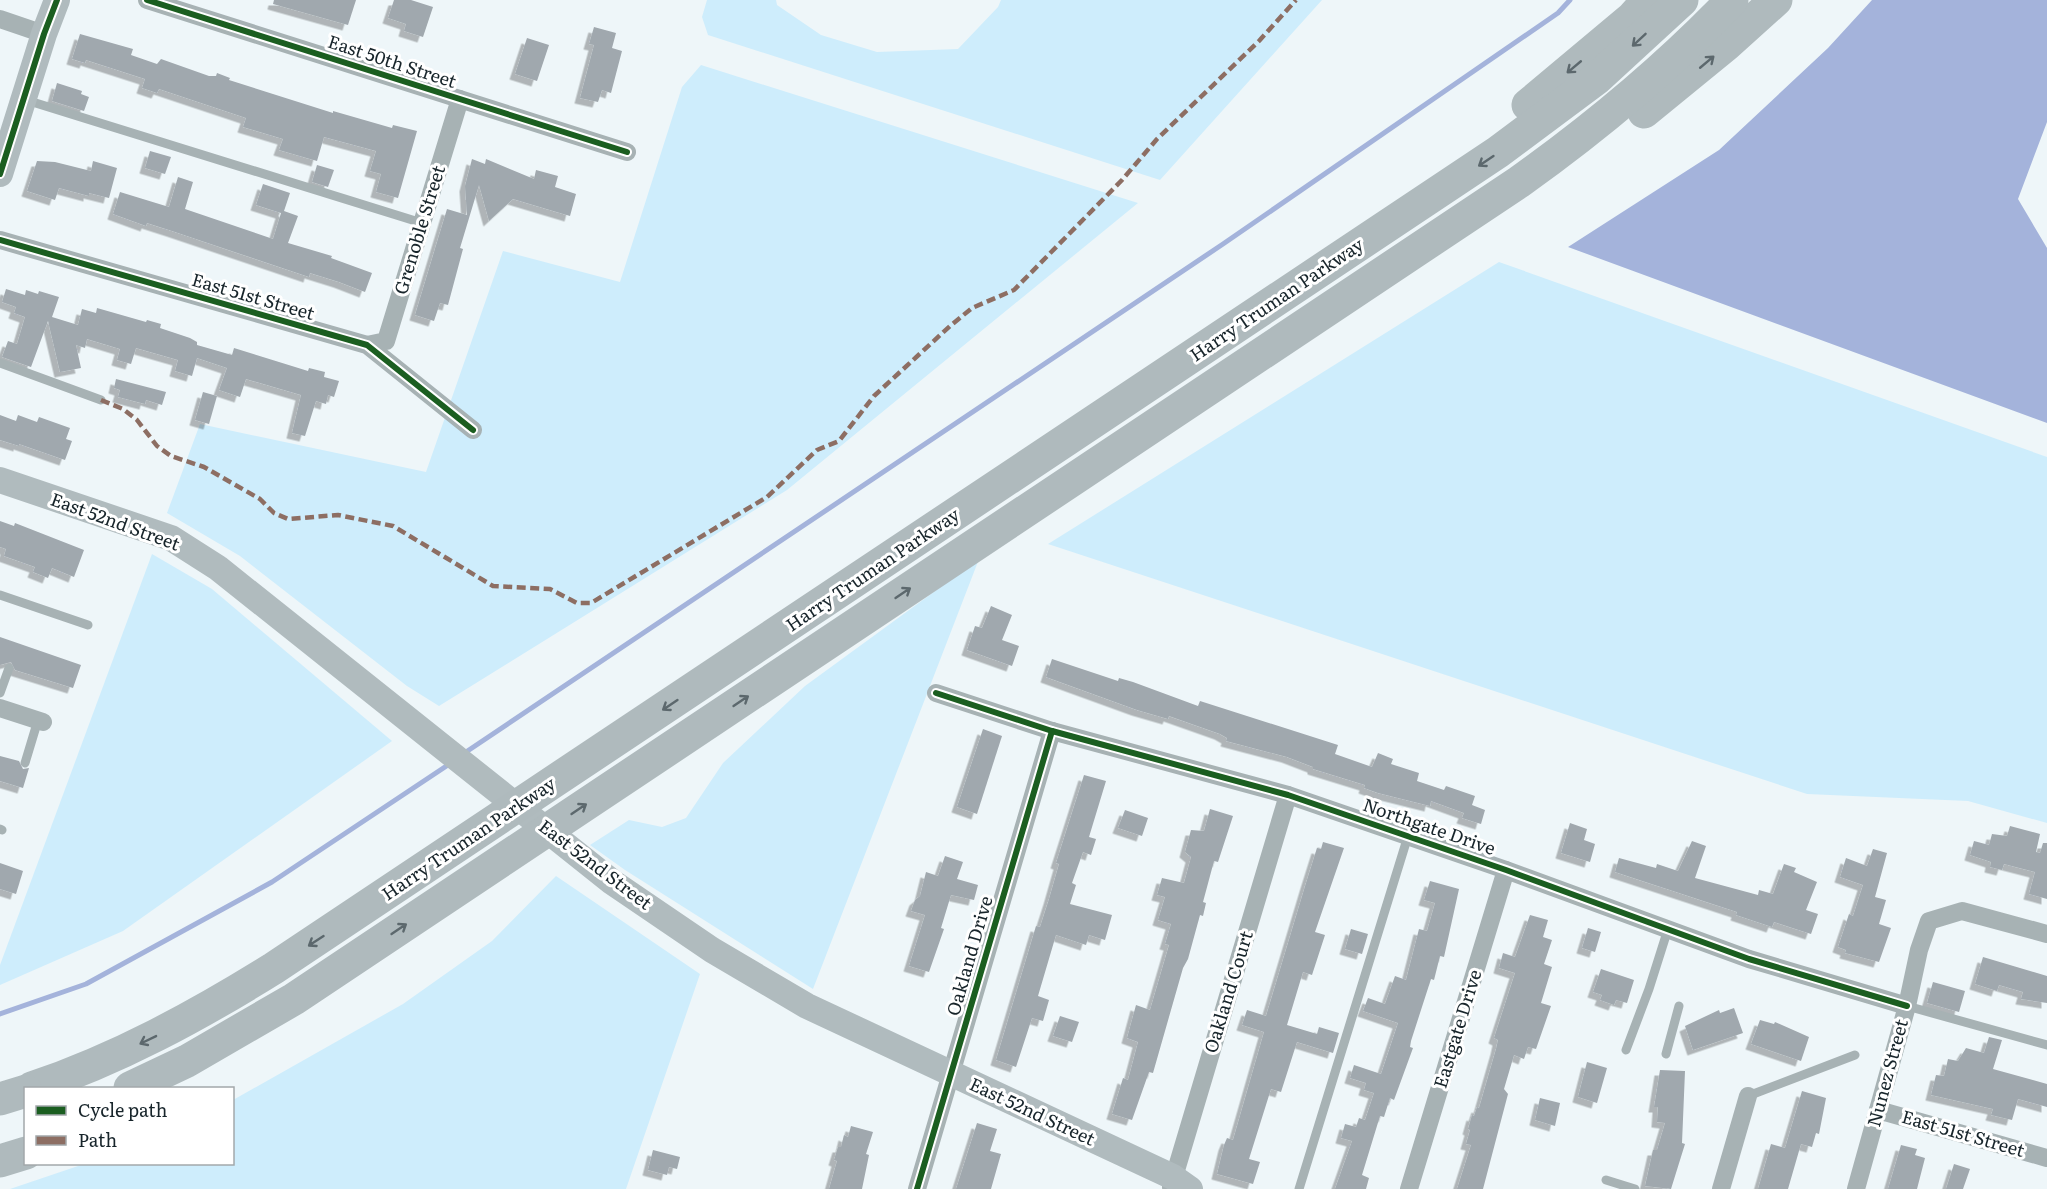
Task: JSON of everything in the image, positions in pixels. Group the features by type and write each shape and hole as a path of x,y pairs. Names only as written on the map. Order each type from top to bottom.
{"highway":[{"path":"858,579 1529,104 1632,18 1648,0"},
{"name":"Harry Truman Parkway","path":"37,1087 116,1055 170,1029 274,969 1498,152 1596,79 1682,0"},
{"name":"Harry Truman Parkway","path":"134,1087 241,1031 350,961 1519,182 1619,107 1664,67 1732,0"},
{"path":"1412,254 1591,150 1677,86 1776,0"},
{"path":"182,1087 277,1024 350,961"},
{"path":"0,1099 24,1092"},
{"path":"0,1137 24,1130"},
{"path":"0,1161 24,1154"}],"main road":[{"path":"0,174 57,0"},
{"name":"East 52nd Street","path":"0,480 171,538 218,568 385,698 612,882 712,950 807,1006 1178,1185"}],"street":[{"name":"East 50th Street","path":"147,0 627,152"},
{"path":"0,19 44,34"},
{"name":"Grenoble Street","path":"367,345 386,341 460,99"},
{"name":"East 51st Street","path":"0,240 367,345 473,430"},
{"name":"Northgate Drive","path":"936,693 1052,731 1288,795 1506,870 1749,959 1907,1006"},
{"path":"0,708 40,721"},
{"name":"Oakland Drive","path":"917,1189 1052,731"},
{"name":"Oakland Court","path":"1178,1185 1288,795"},
{"name":"Eastgate Drive","path":"1409,1189 1506,870"},
{"name":"Nunez Street","path":"1856,1189 1907,1006 1919,950 1929,921 1962,911 2047,934"},
{"path":"1722,1189 1748,1096"},
{"name":"East 51st Street","path":"1878,1110 2047,1158"}],"lane":[{"path":"24,99 422,223"},
{"path":"0,363 100,400"},
{"path":"0,595 88,625"},
{"path":"0,693 9,668"},
{"path":"25,763 40,721"},
{"path":"1299,1189 1408,836"},
{"path":"1626,1050 1668,929"},
{"path":"1666,1053 1679,1006"},
{"path":"1907,1006 2047,1045"},
{"path":"1748,1096 1855,1055"},
{"path":"1606,1180 1635,1189"}],"shaded area":[{"path":"707,0 776,0 777,5 821,35 877,52 958,49 998,7 1001,0 1322,0 1160,180 708,35 702,17"},
{"path":"701,65 1138,203 787,490 439,706 407,686 240,556 167,513 200,424 426,472 503,251 620,282 682,87"},
{"path":"1499,262 2047,457 2047,823 1968,801 1807,794 1048,544"},
{"path":"152,554 212,589 392,741 123,931 0,985 0,965"},
{"path":"979,559 813,989 625,870 590,845 629,820 662,827 686,818 723,763 805,686"},
{"path":"556,876 700,974 626,1189 10,1189 81,1165 234,1165 234,1099 403,1004 492,941"}],"water":[{"path":"1872,0 2047,0 2047,122 2018,199 2047,248 2047,423 1568,247 1719,150 1828,48"}],"building":[{"path":"274,0 356,0 348,25 273,4"},
{"path":"394,0 411,0 433,7 423,37 404,31 406,24 388,18"},
{"path":"594,27 616,33 612,48 622,51 611,93 602,90 598,102 580,98 594,45 589,44"},
{"path":"80,34 133,49 131,55 157,64 161,59 209,76 216,76 217,73 230,78 229,80 333,113 333,111 392,128 393,125 417,131 398,198 376,192 381,174 370,171 376,151 324,137 317,161 279,150 283,139 243,127 246,118 159,89 157,93 142,88 145,79 86,60 85,63 72,59"},
{"path":"527,38 549,45 537,81 515,74"},
{"path":"57,83 82,91 81,94 89,97 84,111 52,101"},
{"path":"150,151 171,157 165,174 145,168"},
{"path":"472,159 485,164 486,159 534,179 536,170 558,176 555,187 576,194 570,216 513,199 489,221 479,185 460,248 463,249 448,305 440,303 434,321 415,315 447,209 467,215 465,186"},
{"path":"37,161 55,162 91,171 93,161 117,168 109,198 89,193 89,196 59,188 55,200 27,191"},
{"path":"317,165 334,170 328,187 312,182"},
{"path":"178,177 193,182 185,209 273,239 281,213 256,205 263,184 290,193 284,211 298,216 288,243 332,256 331,258 372,273 365,292 310,273 309,277 172,231 147,223 146,226 113,214 120,192 169,207"},
{"path":"6,289 25,295 26,290 59,297 52,317 78,325 82,309 96,313 97,308 161,324 160,328 190,338 197,342 197,345 232,355 234,348 308,371 309,368 325,372 324,377 339,381 334,397 328,395 326,404 316,401 305,436 292,433 301,395 246,379 240,397 219,390 227,368 197,358 192,376 175,371 178,360 136,348 131,364 117,360 120,349 87,339 85,348 76,345 81,368 60,372 48,321 31,367 2,357 8,341 17,344 25,317 14,313 16,307 2,302"},
{"path":"116,379 166,392 162,405 146,400 145,404 118,397 120,390 114,388"},
{"path":"203,392 217,396 209,424 195,420"},
{"path":"0,415 16,421 18,415 37,422 39,417 70,428 66,439 72,441 65,460 0,440"},
{"path":"0,521 14,526 15,523 84,550 74,577 52,568 48,578 33,572 35,567 4,556 6,549 0,547"},
{"path":"991,606 1012,615 1002,640 1019,646 1012,666 967,650 975,626 982,628"},
{"path":"0,637 81,665 73,688 15,670 11,662 0,665"},
{"path":"1052,659 1118,681 1119,678 1133,682 1198,706 1200,701 1338,745 1335,754 1372,767 1378,753 1393,759 1391,764 1419,773 1417,781 1444,790 1446,786 1475,796 1472,805 1485,810 1481,824 1462,818 1464,813 1431,801 1430,806 1378,793 1364,788 1365,785 1313,769 1313,767 1287,757 1226,741 1227,738 1220,734 1169,716 1168,719 1137,710 1046,677"},
{"path":"983,729 1002,736 977,814 957,807"},
{"path":"0,756 19,761 23,769 29,768 23,788 0,781"},
{"path":"1084,775 1106,781 1089,837 1096,839 1091,855 1083,852 1072,883 1076,885 1070,904 1112,915 1105,940 1089,935 1086,945 1056,935 1038,996 1049,1000 1043,1021 1032,1018 1016,1067 996,1060 1036,926 1040,927 1049,899 1059,864 1056,863"},
{"path":"1210,809 1233,816 1218,862 1214,861 1203,902 1206,903 1203,916 1200,915 1188,959 1183,968 1153,1073 1149,1072 1132,1120 1112,1114 1123,1078 1128,1080 1138,1042 1127,1038 1136,1005 1150,1010 1169,945 1165,944 1171,924 1158,920 1165,897 1157,895 1162,878 1184,883 1191,857 1185,852 1191,830 1204,831"},
{"path":"1125,810 1148,818 1142,836 1118,828"},
{"path":"1570,823 1587,829 1584,840 1595,844 1590,862 1561,853"},
{"path":"2010,826 2040,834 2036,852 2040,853 2043,843 2047,843 2047,899 2029,894 2035,872 2004,864 2002,870 1990,867 1991,862 1970,855 1974,841 1989,845 1992,834 2007,836"},
{"path":"1692,841 1706,846 1695,878 1758,895 1759,890 1773,894 1784,864 1796,868 1794,872 1817,882 1806,910 1818,914 1811,934 1774,922 1772,927 1736,915 1737,912 1615,872 1619,858 1656,868 1657,864 1678,871"},
{"path":"1323,842 1344,848 1315,932 1325,935 1312,975 1303,972 1287,1025 1317,1034 1319,1027 1339,1033 1333,1053 1297,1042 1281,1092 1271,1089 1249,1159 1260,1162 1253,1184 1217,1174 1227,1138 1233,1140 1264,1032 1242,1025 1247,1010 1266,1016 1317,848 1321,849"},
{"path":"1873,849 1887,853 1875,897 1886,900 1879,924 1891,928 1879,962 1845,953 1846,950 1838,947 1849,914 1853,916 1863,885 1840,877 1846,858 1867,866"},
{"path":"945,856 963,862 957,879 978,885 974,900 951,895 941,928 944,929 929,972 909,966 925,915 911,911 915,900 920,896 926,872 938,876"},
{"path":"0,863 23,871 16,894 0,889"},
{"path":"1430,881 1459,889 1444,957 1440,956 1434,980 1431,979 1411,1041 1410,1047 1413,1048 1394,1100 1390,1098 1384,1117 1380,1116 1362,1175 1369,1178 1366,1189 1335,1189 1352,1141 1341,1138 1345,1124 1356,1127 1359,1118 1365,1120 1374,1093 1364,1090 1366,1083 1350,1078 1354,1065 1381,1074 1398,1023 1363,1011 1368,998 1385,1004 1395,976 1406,980 1419,929 1427,931 1435,903 1424,900"},
{"path":"1530,915 1548,920 1543,937 1552,940 1544,964 1552,967 1541,1003 1551,1006 1536,1049 1528,1047 1524,1059 1514,1055 1504,1089 1508,1094 1483,1189 1457,1189 1471,1145 1466,1144 1470,1130 1468,1129 1472,1115 1474,1116 1477,1107 1479,1108 1498,1040 1494,1038 1515,973 1499,968 1503,953 1515,957"},
{"path":"1588,928 1601,932 1595,952 1582,948"},
{"path":"1351,929 1368,934 1362,954 1345,949"},
{"path":"1983,957 2047,976 2047,1003 2021,999 2023,992 1999,985 1997,991 1975,984"},
{"path":"1601,969 1634,980 1627,1003 1616,1000 1614,1005 1600,1000 1602,995 1593,992"},
{"path":"1933,982 1965,991 1959,1012 1927,1003"},
{"path":"1734,1008 1743,1033 1693,1050 1685,1026 1719,1010 1720,1013"},
{"path":"1060,1016 1079,1022 1072,1042 1053,1036"},
{"path":"1760,1020 1774,1024 1775,1022 1809,1037 1801,1061 1751,1044"},
{"path":"1989,1037 2002,1040 1993,1069 2047,1084 2047,1107 2018,1099 2012,1120 1991,1115 1993,1109 1931,1095 1936,1075 1944,1076 1948,1059 1958,1061 1966,1048 1984,1053"},
{"path":"1587,1062 1607,1068 1597,1103 1578,1097"},
{"path":"1660,1070 1685,1071 1682,1143 1685,1144 1671,1189 1645,1186 1653,1150 1657,1150 1665,1123 1657,1122 1658,1107 1654,1107"},
{"path":"1802,1091 1826,1098 1819,1134 1816,1133 1812,1147 1801,1144 1788,1189 1758,1189 1771,1144 1785,1148"},
{"path":"1540,1098 1560,1103 1555,1126 1535,1120"},
{"path":"977,1123 997,1129 990,1151 1001,1154 991,1189 956,1189"},
{"path":"851,1126 873,1132 866,1154 869,1155 862,1189 829,1189 837,1161 834,1160 838,1147 841,1147 844,1135 848,1137"},
{"path":"1901,1145 1917,1149 1915,1155 1925,1158 1917,1189 1888,1189"},
{"path":"653,1150 680,1157 677,1169 669,1167 667,1175 648,1170"},
{"path":"1954,1164 1970,1169 1963,1189 1946,1189"}],"waterway":[{"path":"463,754 1223,244 1558,13 1570,0"},
{"path":"0,1014 86,984 272,882 451,763"}],"marked path":[{"path":"101,400 123,409 137,420 157,446 171,456 204,467 260,499 274,513 288,519 338,515 393,526 493,586 550,589 577,603 591,603 767,497 817,450 839,441 874,396 950,326 972,308 1014,290 1122,180 1157,139 1259,41 1296,0"}],"cycle path":[{"path":"0,174 57,0"},
{"path":"147,0 627,152"},
{"path":"0,240 367,345 473,430"},
{"path":"936,693 1052,731 1288,795 1506,870 1749,959 1907,1006"},
{"path":"917,1189 1052,731"}]}
